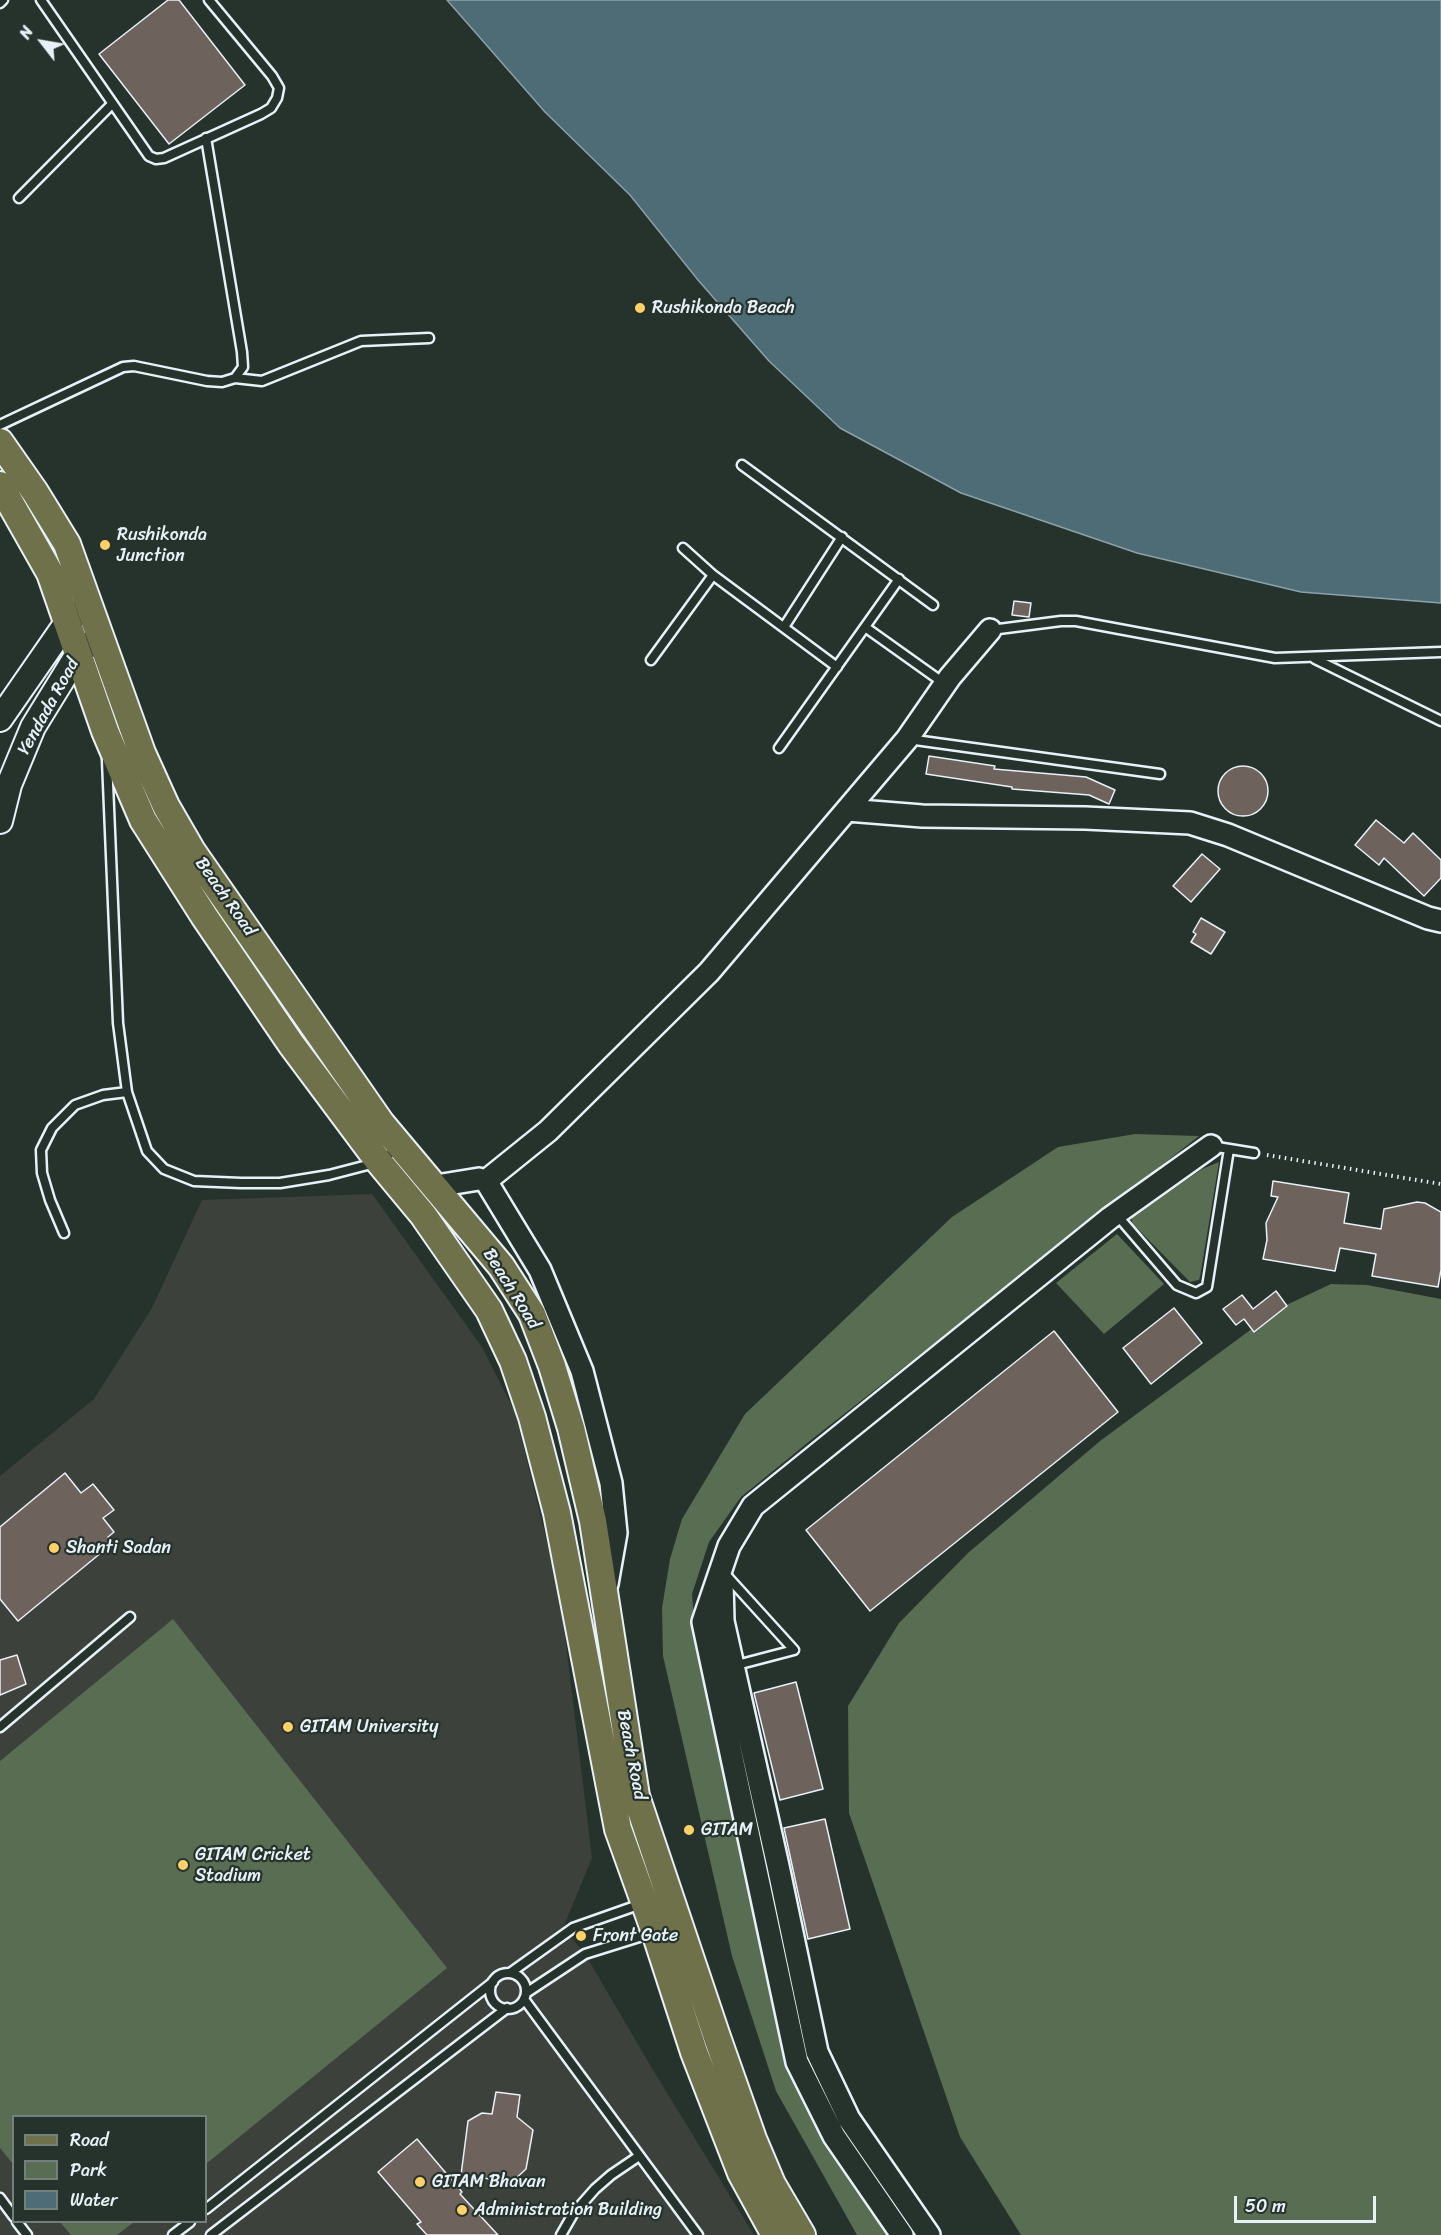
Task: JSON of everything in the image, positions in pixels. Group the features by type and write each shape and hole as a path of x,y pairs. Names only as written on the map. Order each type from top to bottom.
{"main road":[{"name":"Beach Road","path":"0,442 35,492 67,544 142,753 166,806 192,851 360,1094 400,1147 436,1186 501,1266 532,1314 552,1366 571,1428 593,1521 636,1796 753,2139 772,2184 802,2235"},
{"path":"0,485 50,573 105,731 143,820 204,916 291,1044 379,1162 423,1215 482,1300 513,1361 532,1417 557,1514 618,1829 694,2052 737,2162 775,2235"},
{"name":"Yendada Road","path":"0,719 68,621 89,606"},
{"name":"Yendada Road","path":"0,821 9,785 33,728 78,654 99,635"}],"street":[{"path":"486,1181 548,1131 709,972 908,739 945,684 990,630"},
{"path":"847,810 922,816 1085,818 1190,823 1228,835 1428,918 1441,921"},
{"path":"902,2235 834,2136 797,2062 703,1622 729,1545 753,1506 1115,1214 1220,1148"},
{"path":"436,1186 479,1179 486,1181 540,1270 582,1371 612,1483 616,1533 605,1594"},
{"path":"722,1570 723,1621 778,1866 816,2052 849,2119 929,2235"}],"lane":[{"path":"41,0 149,156 156,159 164,158 261,114 271,108 277,98 279,88 272,76 209,0"},
{"path":"19,198 112,104"},
{"path":"206,138 242,352 243,367 235,378"},
{"path":"0,425 123,368 134,366 207,381 222,382 235,378 262,381 361,341 429,338"},
{"path":"742,465 933,605"},
{"path":"784,627 842,537"},
{"path":"682,548 713,575 837,667"},
{"path":"651,660 713,575"},
{"path":"779,748 899,579"},
{"path":"990,630 1076,621 1275,658 1441,652"},
{"path":"865,627 945,684"},
{"path":"1312,658 1441,721"},
{"path":"105,731 115,985 127,1092 147,1151 164,1169 194,1181 234,1184 280,1183 329,1175 379,1162 400,1147"},
{"path":"908,739 1160,774"},
{"path":"64,1233 42,1173 41,1150 52,1128 75,1105 103,1095 127,1092"},
{"path":"1115,1214 1177,1285 1196,1293 1207,1287 1220,1148 1254,1153"},
{"path":"722,1570 794,1650 733,1666"},
{"path":"0,1727 130,1617"},
{"path":"207,2208 497,1977 510,1973 573,1928 645,1903"},
{"path":"493,1982 491,1989 495,2002 507,2008 514,2008 525,1996 585,1954 655,1932"},
{"path":"510,1973 522,1980 526,1986 525,1996 698,2235"},
{"path":"211,2235 507,2008"},
{"path":"561,2235 573,2214 595,2189 639,2156"},
{"path":"0,2198 12,2214"},
{"path":"18,2223 27,2235"},
{"path":"173,2235 189,2223"}],"path":[{"path":"1254,1153 1441,1184"}],"shaded area":[{"name":"GITAM University","path":"372,1194 482,1347 515,1412 560,1595 592,1858 563,1928 585,1954 754,2235 0,2235 0,1476 94,1399 152,1308 202,1200"}],"green space":[{"path":"1135,1134 1199,1136 741,1497 709,1542 692,1594 697,1654 790,2067 817,2128 890,2235 857,2235 776,2091 732,1956 663,1656 662,1608 670,1559 682,1519 745,1414 952,1217 1058,1147"},
{"path":"1219,1162 1200,1277 1199,1280 1190,1282 1133,1224 1131,1218 1202,1169"},
{"path":"1117,1234 1164,1284 1104,1334 1056,1283"},
{"path":"1331,1284 1367,1285 1441,1299 1441,2235 1021,2235 960,2137 849,1813 848,1706 899,1623 968,1553 1100,1441 1280,1308"},
{"name":"GITAM Cricket Stadium","path":"173,1619 447,1968 207,2163 207,2115 12,2115 12,2163 0,2148 0,1761"},
{"path":"61,2223 133,2223 117,2235 71,2235"}],"water":[{"path":"447,0 1441,0 1441,603 1301,592 1137,553 961,493 840,428 769,361 698,280 630,195 545,112"}],"building":[{"path":"168,0 179,0 245,85 169,144 99,54"},
{"path":"1014,601 1031,603 1029,617 1012,615"},
{"path":"929,756 995,766 994,769 1086,777 1115,790 1109,804 1089,795 1012,789 1012,787 926,774"},
{"path":"1243,766 1252,768 1263,777 1268,791 1266,800 1257,811 1243,816 1234,814 1223,805 1218,791 1220,782 1229,771"},
{"path":"1376,820 1404,843 1413,833 1441,860 1441,878 1424,896 1384,858 1379,865 1355,845"},
{"path":"1202,854 1220,869 1191,902 1173,886"},
{"path":"1201,918 1225,932 1211,954 1191,942 1196,934 1193,932"},
{"path":"1273,1181 1349,1193 1344,1223 1381,1229 1384,1209 1417,1202 1425,1203 1441,1212 1441,1270 1438,1287 1372,1276 1376,1254 1340,1248 1335,1271 1263,1259 1267,1240 1266,1223 1278,1197 1271,1196"},
{"path":"1276,1291 1287,1306 1254,1332 1244,1319 1236,1325 1223,1309 1242,1295 1253,1309"},
{"path":"1174,1308 1202,1343 1151,1384 1123,1348"},
{"path":"1054,1331 1118,1412 870,1611 806,1530"},
{"name":"Shanti Sadan","path":"65,1473 81,1493 93,1484 114,1510 103,1518 114,1532 108,1537 113,1543 18,1621 0,1599 0,1527"},
{"path":"17,1655 26,1684 0,1695 0,1660"},
{"path":"796,1682 823,1789 780,1800 754,1693"},
{"path":"825,1819 850,1929 808,1939 784,1828"},
{"path":"496,2092 520,2095 517,2117 533,2130 526,2169 512,2182 461,2175 468,2121 482,2113 492,2114"},
{"name":"GITAM Bhavan","path":"417,2139 462,2192 460,2194 498,2235 427,2235 417,2224 421,2222 378,2172"}],"place":[{"name":"Rushikonda Beach","path":"640,308"},
{"name":"Rushikonda Junction","path":"105,545"},
{"name":"Shanti Sadan","path":"54,1548"},
{"name":"GITAM University","path":"288,1727"},
{"name":"GITAM","path":"689,1830"},
{"name":"GITAM Cricket Stadium","path":"183,1865"},
{"name":"Front Gate","path":"581,1936"},
{"name":"GITAM Bhavan","path":"420,2182"},
{"name":"Administration Building","path":"462,2210"}]}
